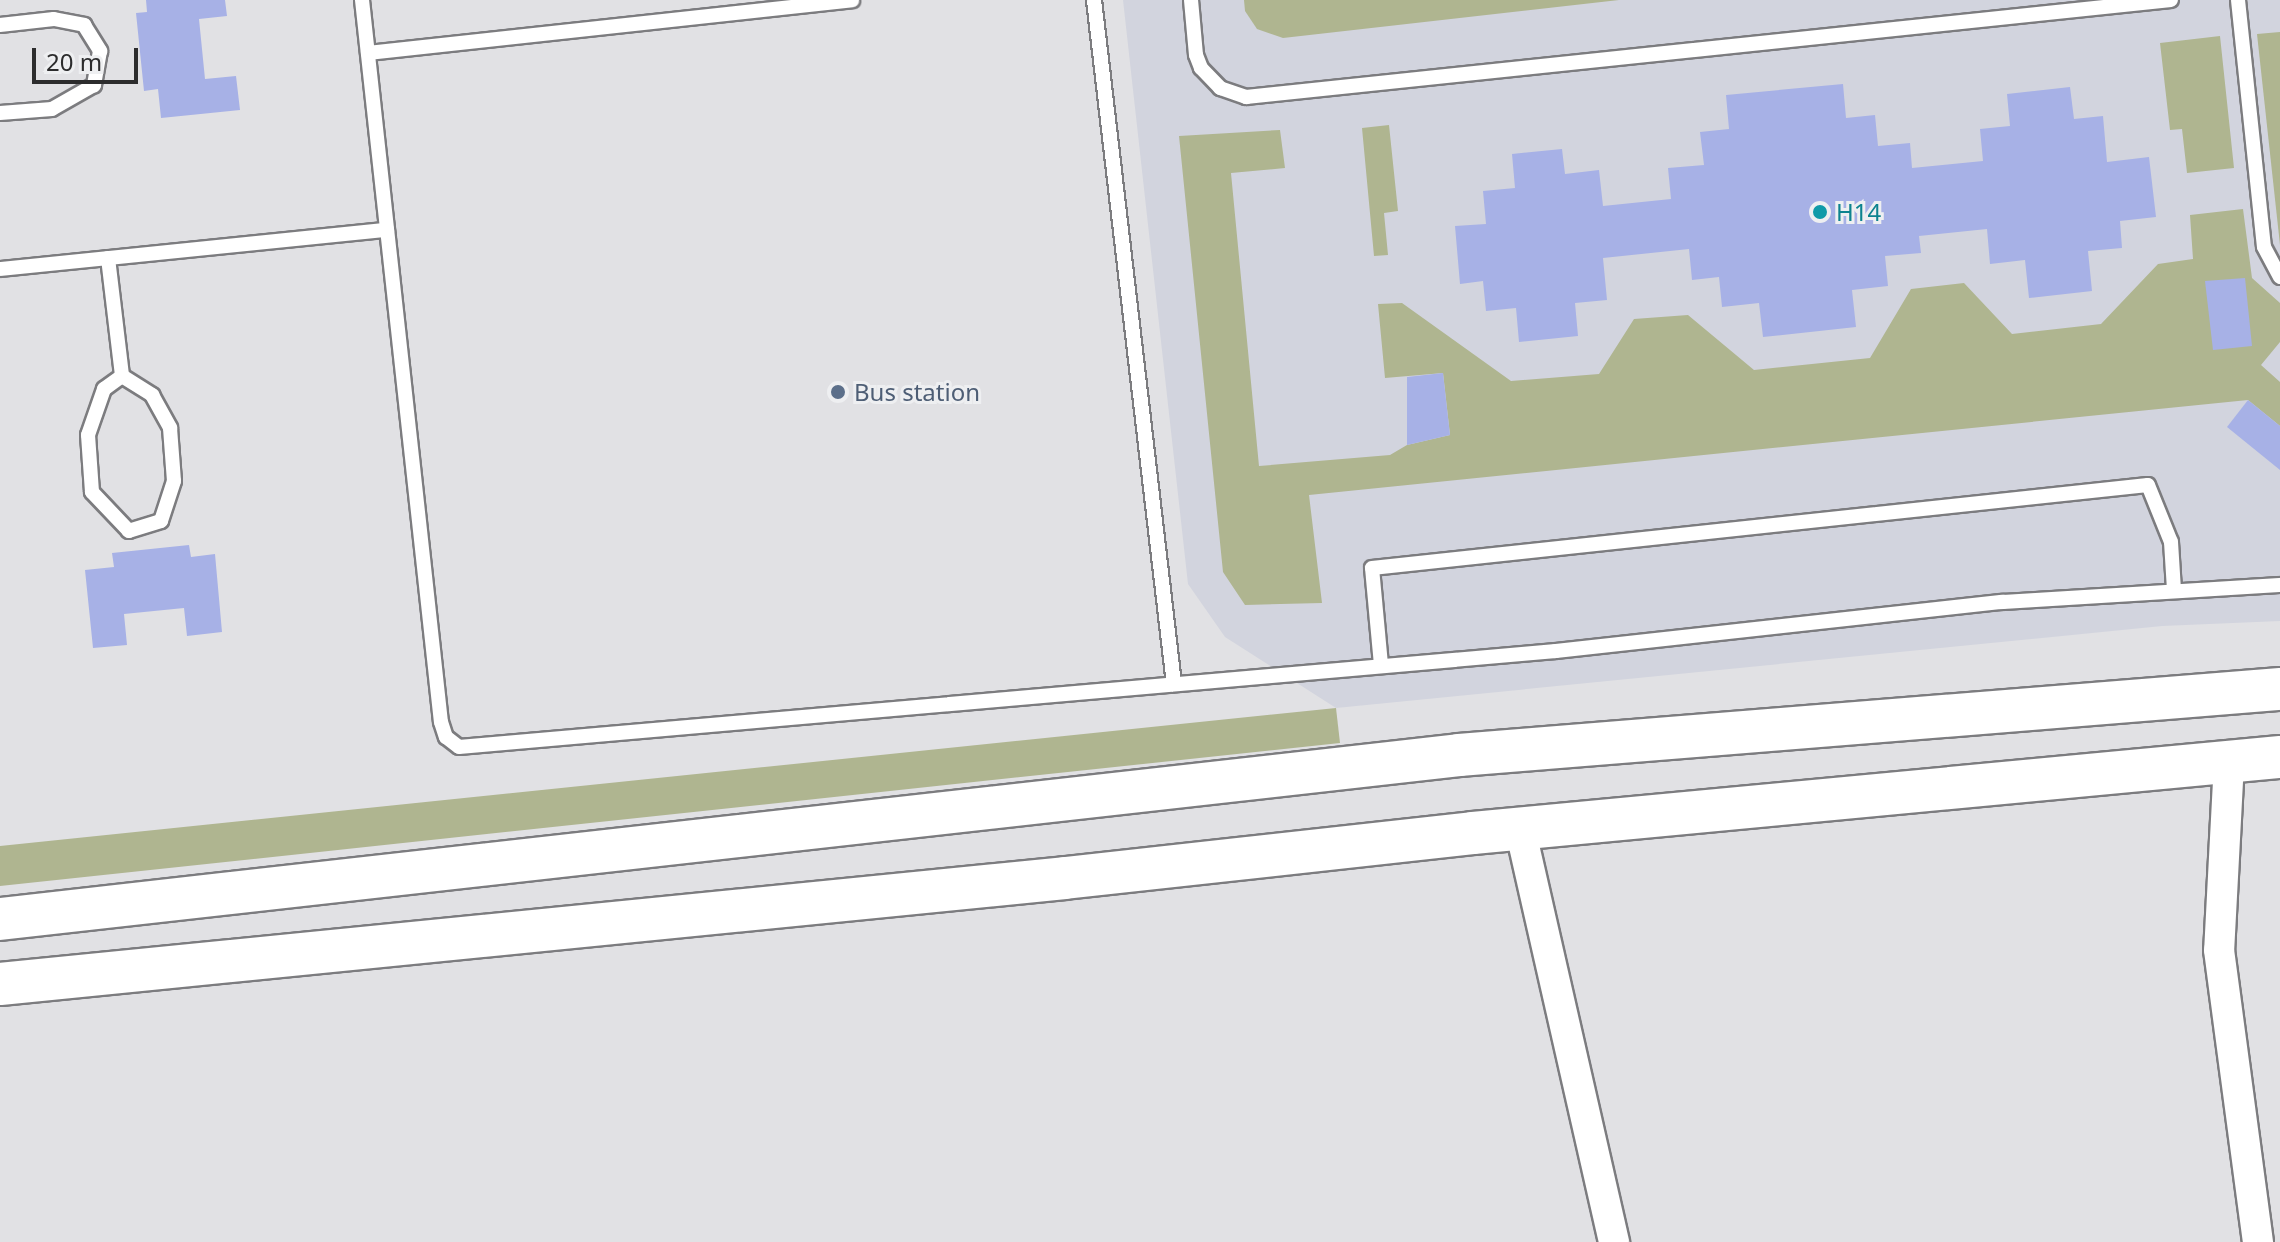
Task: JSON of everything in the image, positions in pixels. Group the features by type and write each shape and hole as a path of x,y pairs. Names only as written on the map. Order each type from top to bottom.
{"main road":[{"path":"0,919 1459,755 2280,689"},
{"path":"0,984 1065,878 1520,828 2280,757"}],"street":[{"path":"2229,762 2219,950 2258,1242"},
{"path":"1520,828 1614,1242"}],"lane":[{"path":"362,0 441,722 452,743 467,748 1572,650 2002,602 2280,585"},
{"path":"368,53 852,0"},
{"path":"1094,0 1174,684"},
{"path":"1191,0 1196,55 1201,68 1220,88 1246,97 2171,0"},
{"path":"2006,0 2008,18"},
{"path":"2238,0 2264,247 2280,277"},
{"path":"0,25 54,19 84,25 100,51 94,85 52,109 0,113"},
{"path":"0,269 387,230"},
{"path":"108,258 122,376"},
{"path":"122,376 152,395 170,428 174,481 161,521 129,531 92,492 88,435 104,389 122,376"},
{"path":"1381,665 1372,568 2148,485 2171,542 2174,590"}],"shaded area":[{"path":"1123,0 2280,0 2280,621 2162,626 1336,708 1225,637 1188,584"}],"green space":[{"path":"1244,0 1619,0 1283,38 1257,29 1245,11"},
{"path":"2280,32 2280,245 2257,34"},
{"path":"2220,36 2234,168 2187,173 2182,129 2170,130 2160,43"},
{"path":"1389,125 1398,211 1384,213 1388,255 1374,256 1362,128"},
{"path":"1280,130 1285,168 1231,173 1259,466 1390,455 1407,445 1450,435 1443,373 1385,378 1378,304 1402,303 1511,381 1599,374 1634,319 1688,315 1754,370 1870,358 1911,289 1964,283 2012,334 2101,324 2158,264 2193,259 2190,215 2243,209 2252,278 2280,303 2280,342 2261,365 2280,382 2280,426 2248,400 1309,495 1322,603 1245,605 1223,572 1179,136"},
{"path":"1336,708 1340,743 0,886 0,846"}],"building":[{"path":"146,0 225,0 227,16 199,19 205,79 236,76 240,110 161,118 158,89 144,91 136,13 147,12"},
{"name":"H14","path":"1843,84 1846,118 1875,115 1878,146 1910,143 1912,168 1983,161 1980,129 2010,126 2007,94 2070,87 2074,119 2103,116 2107,162 2149,157 2156,217 2120,221 2122,248 2088,251 2092,291 2029,298 2025,260 1990,264 1987,229 1919,236 1921,253 1885,256 1888,286 1852,290 1856,327 1763,337 1759,303 1722,307 1719,277 1692,280 1689,249 1603,258 1607,300 1575,303 1578,336 1519,342 1516,308 1486,311 1483,281 1460,284 1455,226 1486,224 1483,191 1515,188 1512,154 1562,149 1565,174 1599,170 1603,206 1671,199 1668,168 1704,165 1700,132 1729,129 1726,95"},
{"path":"2245,278 2252,346 2213,350 2205,281"},
{"path":"1443,373 1450,435 1407,445 1407,377"},
{"path":"2248,400 2280,426 2280,470 2227,427"},
{"path":"189,545 191,557 215,554 222,632 187,636 184,608 124,614 127,645 93,648 85,570 114,567 112,553"}],"place":[{"name":"H14","path":"1820,212"},
{"name":"Bus station","path":"838,392"}]}
